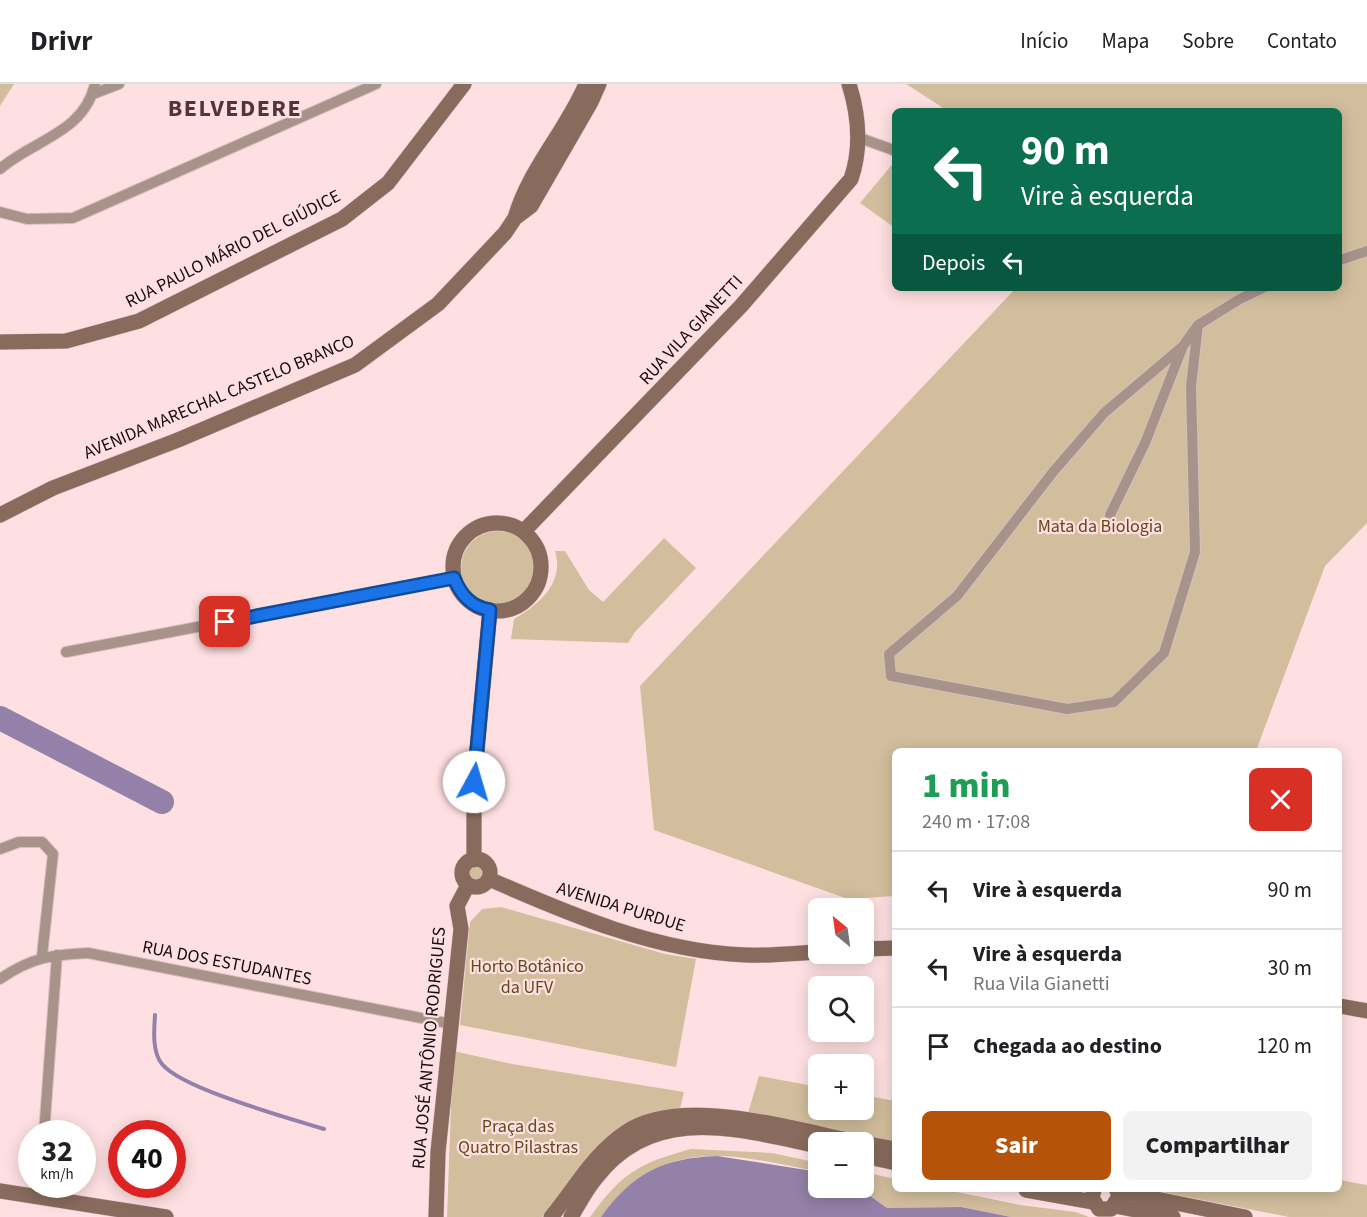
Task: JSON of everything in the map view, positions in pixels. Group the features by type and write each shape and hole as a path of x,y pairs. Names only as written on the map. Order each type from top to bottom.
{"street":[{"path":"0,169 72,124 94,89 119,84"},
{"path":"0,212 27,219 73,218 376,84"},
{"name":"RUA PAULO MÁRIO DEL GIÚDICE","path":"0,342 66,341 139,321 342,219 388,183 464,84"},
{"name":"AVENIDA MARECHAL CASTELO BRANCO","path":"0,515 53,488 177,440 355,365 438,304 505,233 515,218 522,195 573,112 586,84"},
{"name":"AVENIDA MARECHAL CASTELO BRANCO","path":"515,218 531,206 599,84"},
{"path":"849,84 860,138 892,150"},
{"name":"RUA VILA GIANETTI","path":"524,531 741,306 851,179 860,138"},
{"path":"1342,259 1367,251"},
{"path":"1110,515 1145,443 1183,346 1198,325 1257,291"},
{"path":"1183,346 1104,413 1053,472 957,596 889,654 891,676 1067,709 1113,702 1164,653 1195,552 1191,386 1198,325"},
{"path":"498,523 524,531 540,554 542,568 539,582 532,594 522,604 509,610 490,610 474,605 465,598 454,578 453,565 456,552 463,540 473,530 498,523"},
{"path":"66,652 454,578"},
{"path":"474,860 474,782 490,610"},
{"path":"0,849 20,842 42,842 53,854 42,956"},
{"path":"474,860 486,863 490,870 489,879 480,887 468,885 462,873 466,864 474,860"},
{"name":"AVENIDA PURDUE","path":"489,879 565,912 676,946 746,955 808,952"},
{"name":"RUA JOSÉ ANTÔNIO RODRIGUES","path":"436,1217 438,1152 461,929 457,906 468,885"},
{"path":"874,949 892,948"},
{"name":"RUA DOS ESTUDANTES","path":"0,979 18,966 42,956 88,953 452,1024"},
{"path":"45,1120 57,955"},
{"path":"1342,1006 1367,1011"},
{"path":"550,1217 567,1198 587,1166 627,1131 658,1119 686,1114 712,1114 808,1132"},
{"path":"571,1217 596,1178 614,1159 660,1132 686,1126 725,1129 808,1144"},
{"path":"874,1145 892,1148"},
{"path":"874,1158 892,1161"},
{"path":"0,1191 18,1191"},
{"path":"1049,1192 1094,1196 1103,1210 1116,1195"},
{"path":"1116,1195 1173,1217"},
{"path":"1116,1195 1245,1217"},
{"path":"73,1198 166,1217"}],"green space":[{"path":"0,84 14,84 0,106"},
{"name":"Mata da Biologia","path":"906,84 1367,84 1367,523 1325,566 1257,748 892,748 892,896 845,898 654,830 640,686 1013,291 1342,291 1342,108 943,108"},
{"path":"892,165 892,226 860,203"},
{"path":"505,531 525,541 533,554 535,568 533,582 525,595 512,603 491,605 471,595 463,582 461,561 471,541 484,533"},
{"path":"664,538 696,568 635,632 628,643 511,639 514,619 540,600 553,583 557,563 555,551 565,551 589,590 603,602"},
{"path":"472,866 478,866 482,873 478,880 472,880 468,876 468,870"},
{"name":"Horto Botânico da UFV","path":"501,907 665,954 696,959 676,1067 460,1025 470,922 482,909"},
{"name":"Praça das Quatro Pilastras","path":"453,1051 512,1064 684,1092 680,1109 650,1116 542,1217 447,1217"},
{"path":"759,1076 808,1085 808,1120 874,1120 874,1097 892,1100 892,1140 874,1137 874,1132 848,1132 748,1113"},
{"path":"691,1149 772,1153 808,1161 808,1170 756,1159 727,1156 700,1157 674,1162 649,1173 625,1191 601,1217 590,1217 622,1180 658,1159"},
{"path":"874,1174 892,1178 892,1192 957,1192 1020,1205 1076,1212 1089,1217 1011,1217 961,1207 887,1208 873,1198"},
{"path":"1342,1180 1367,1185 1367,1217 1289,1217 1162,1192 1342,1192"}],"shaded area":[{"path":"717,1156 808,1170 808,1198 873,1198 887,1208 961,1207 1011,1217 601,1217 625,1189 638,1179 665,1165 698,1157"}],"waterway":[{"path":"0,718 162,802"},
{"path":"155,1015 154,1041 157,1053 162,1064 173,1074 237,1102 324,1129"}],"district":[{"name":"BELVEDERE","path":"235,108"}],"route":[{"path":"225,622 454,578 465,598 474,605 490,610 474,782"}]}
